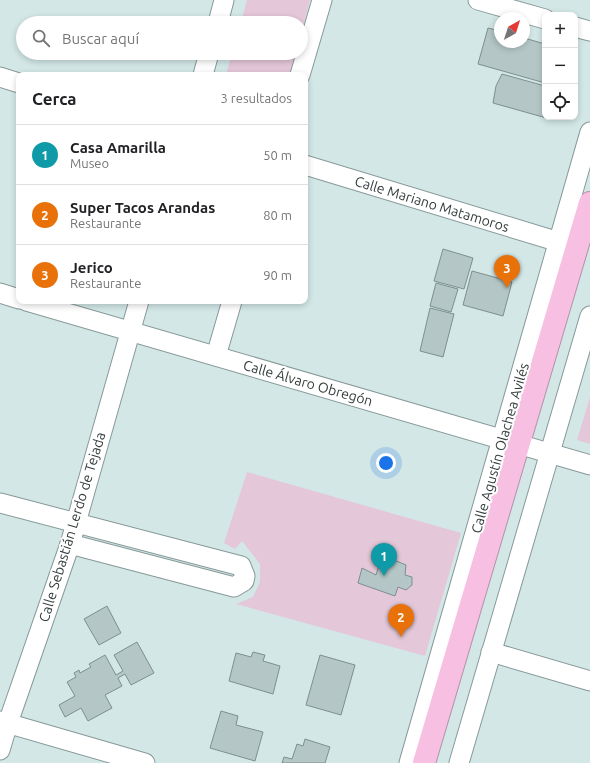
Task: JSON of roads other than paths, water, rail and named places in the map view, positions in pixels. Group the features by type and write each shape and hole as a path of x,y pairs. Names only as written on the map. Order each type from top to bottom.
{"highway":[{"name":"Calle Agustín Olachea Avilés","path":"424,763 510,442 590,203"}],"street":[{"path":"220,16 224,0"},
{"path":"308,48 322,0"},
{"path":"478,0 542,18"},
{"path":"578,28 590,31"},
{"path":"204,72 207,60"},
{"path":"301,72 304,60"},
{"path":"0,77 16,82"},
{"name":"Calle Agustín Olachea Avilés","path":"409,763 510,442 559,242 590,132"},
{"name":"Calle Mariano Matamoros","path":"308,166 559,242"},
{"path":"0,293 16,298"},
{"name":"Calle Álvaro Obregón","path":"36,304 590,465"},
{"name":"Calle Sebastián Lerdo de Tejada","path":"0,750 4,722 70,544 138,304"},
{"path":"216,356 231,304"},
{"path":"459,763 590,316"},
{"path":"0,503 241,566 245,576 244,580 234,588 70,544"},
{"path":"186,574 191,553"},
{"path":"491,652 590,681"},
{"path":"4,722 145,763"}],"place":[{"name":"Jerico","path":"507,288"},
{"name":"Casa Amarilla","path":"384,576"},
{"name":"Super Tacos Arandas","path":"401,637"}]}
